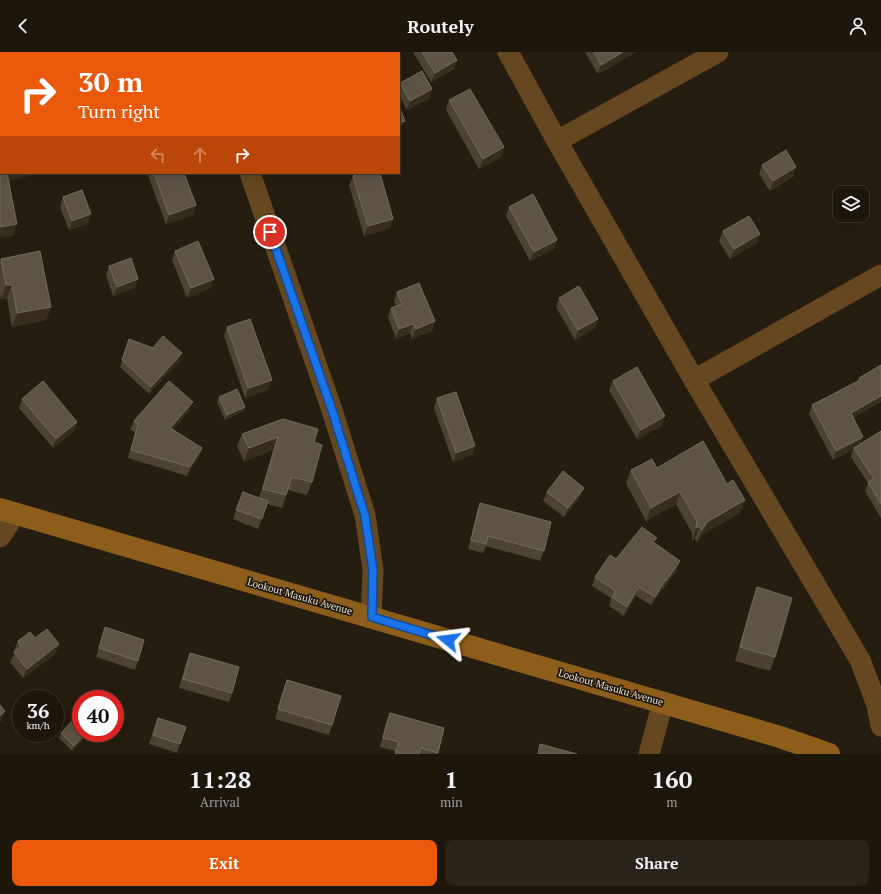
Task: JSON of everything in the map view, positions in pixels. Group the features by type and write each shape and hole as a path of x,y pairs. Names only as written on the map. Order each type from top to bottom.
{"street":[{"path":"508,52 557,141 694,380 860,660 877,705 881,726"},
{"path":"557,141 718,52"},
{"path":"250,174 332,410 365,516 373,570 372,617"},
{"path":"694,380 881,275"},
{"path":"0,537 8,511"},
{"name":"Lookout Masuku Avenue","path":"8,511 663,702 780,737 829,754"},
{"path":"649,754 663,702"}],"building":[{"path":"422,52 452,52 457,60 435,73"},
{"path":"594,52 623,52 601,65"},
{"path":"422,71 432,89 410,101 400,83"},
{"path":"470,89 504,147 483,159 449,100"},
{"path":"400,108 405,121 400,123"},
{"path":"786,150 796,167 773,181 762,165"},
{"path":"0,174 7,174 17,224 0,227"},
{"path":"154,174 184,174 196,205 169,215"},
{"path":"359,174 380,174 393,219 368,226 353,176"},
{"path":"82,190 91,214 72,221 63,197"},
{"path":"533,194 557,240 534,252 509,207"},
{"path":"749,216 760,234 734,249 723,231"},
{"path":"198,241 214,279 191,288 175,251"},
{"path":"40,251 51,307 17,313 12,285 6,285 1,259"},
{"path":"131,258 138,279 117,287 109,266"},
{"path":"419,283 435,321 416,329 413,324 399,329 391,308 402,304 397,292"},
{"path":"579,286 598,319 578,330 559,298"},
{"path":"250,319 272,380 248,388 227,327"},
{"path":"163,336 182,353 151,387 122,360 129,339 153,348"},
{"path":"881,365 881,396 851,413 863,437 836,451 812,405 860,380 859,378"},
{"path":"637,367 665,416 641,430 613,381"},
{"path":"43,381 77,422 56,439 22,399"},
{"path":"169,381 193,402 170,428 202,448 190,467 131,450 138,424 134,421"},
{"path":"237,389 245,407 227,415 219,397"},
{"path":"456,392 475,446 456,453 437,398"},
{"path":"283,419 318,429 314,442 322,445 312,482 292,477 286,495 263,489 278,437 249,448 242,434"},
{"path":"881,431 881,504 868,482 874,479 854,448"},
{"path":"703,441 727,484 733,480 745,500 707,522 702,530 700,526 696,528 697,521 680,492 651,508 631,470 652,459 657,468"},
{"path":"563,471 584,488 568,508 547,492"},
{"path":"243,492 268,501 262,519 236,510"},
{"path":"480,503 551,522 544,551 488,536 486,544 471,540"},
{"path":"642,527 657,538 653,542 680,561 666,581 665,580 655,597 639,587 627,607 612,597 616,591 595,577 610,555 616,559"},
{"path":"757,587 792,598 775,657 740,647"},
{"path":"105,627 144,640 138,661 99,648"},
{"path":"47,629 59,644 27,669 14,652 21,646 18,641 30,632 35,638"},
{"path":"190,653 239,667 232,693 183,679"},
{"path":"287,680 341,696 332,725 278,709"},
{"path":"0,705 5,711 0,716"},
{"path":"390,713 444,728 438,753 421,748 419,754 395,754 399,742 383,738"},
{"path":"158,718 186,727 180,744 153,735"},
{"path":"72,721 72,742 78,742 74,746 64,736 64,730"},
{"path":"540,744 577,754 538,754"}],"route":[{"path":"270,232 332,410 365,516 373,570 372,617 448,640"}]}
